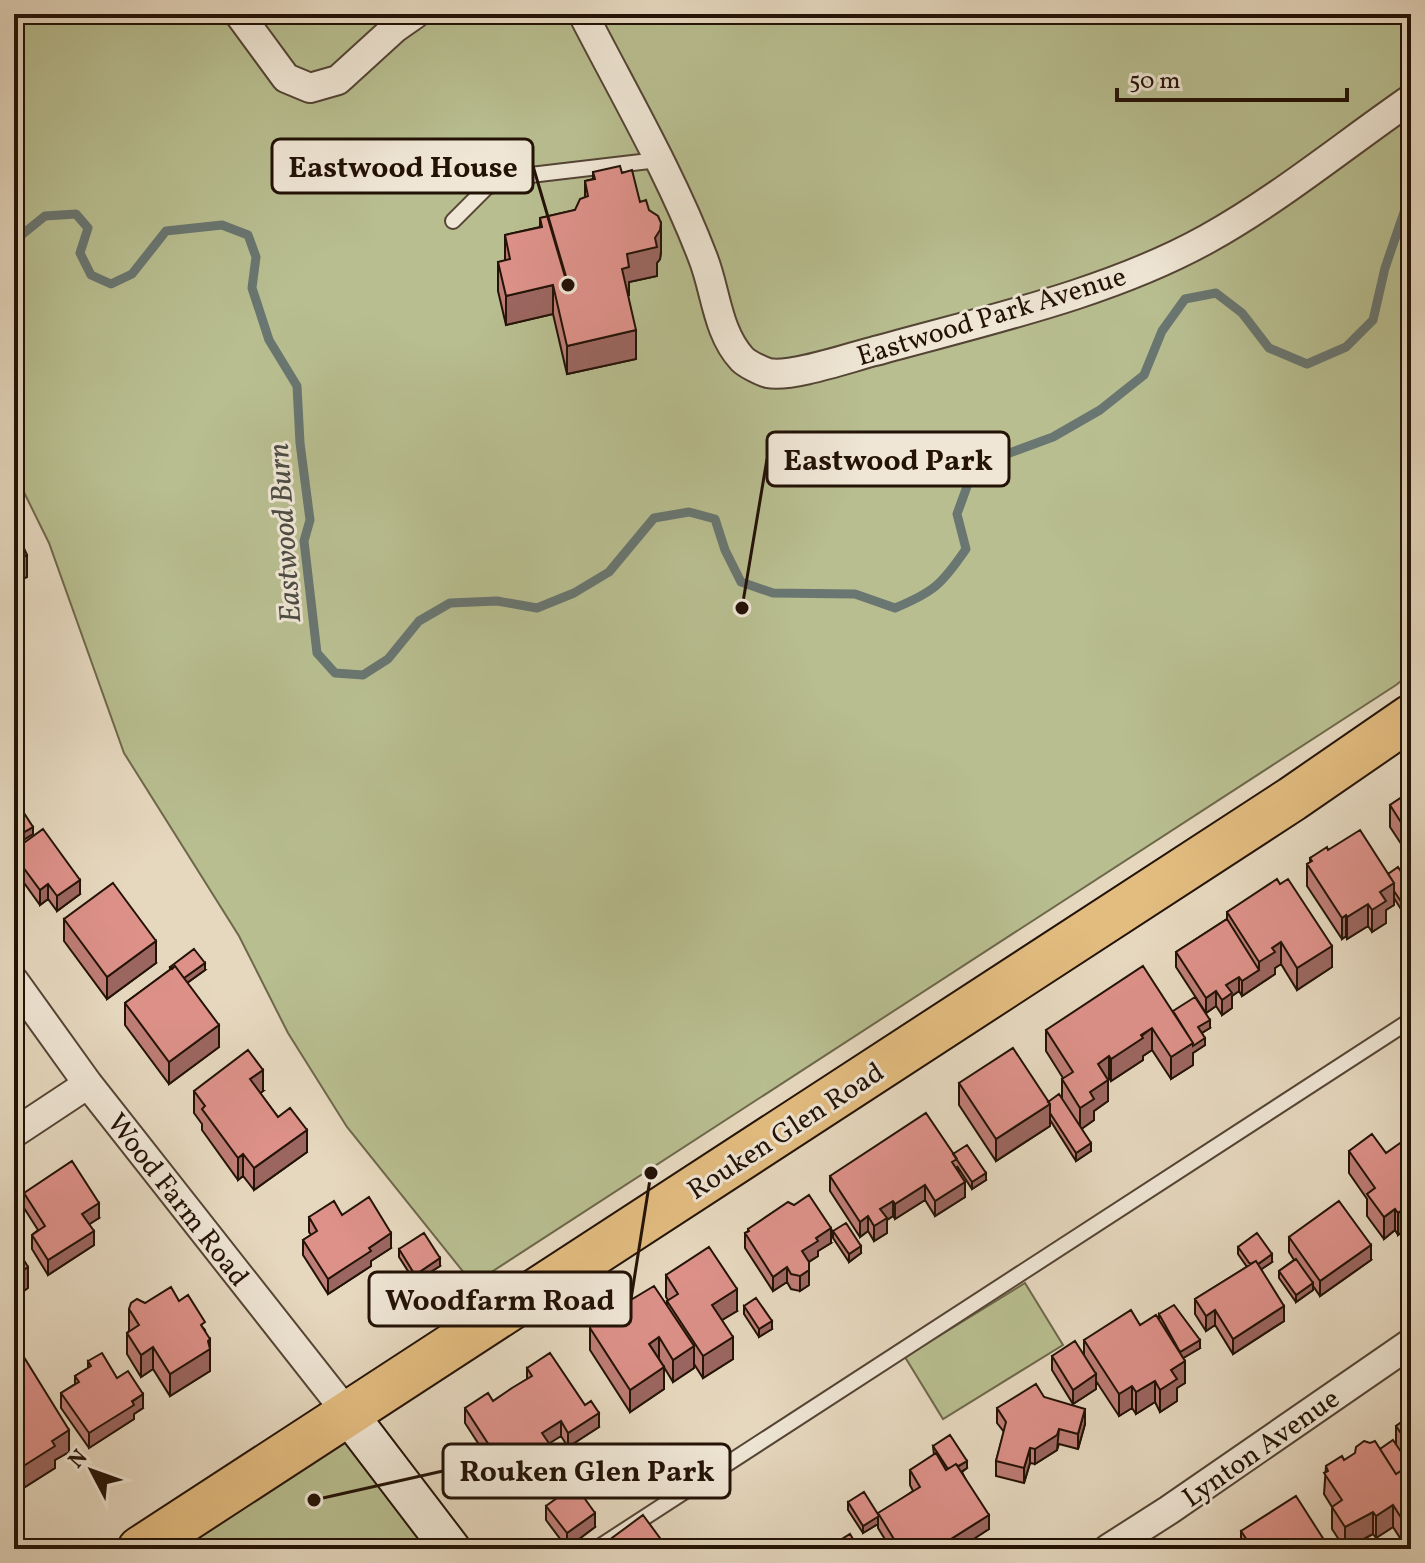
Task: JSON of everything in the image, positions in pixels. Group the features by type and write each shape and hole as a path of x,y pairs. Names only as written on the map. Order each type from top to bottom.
{"main road":[{"name":"Rouken Glen Road","path":"140,1549 1403,726"}],"street":[{"path":"239,14 286,78 310,88 338,80 415,14"},
{"name":"Eastwood Park Avenue","path":"583,14 658,160 704,259 726,335 743,361 769,373 797,371 1021,310 1150,265 1204,241 1250,214 1411,99"},
{"name":"Wood Farm Road","path":"14,981 88,1084 348,1414"},
{"path":"14,1133 88,1084"},
{"name":"Lynton Avenue","path":"1108,1549 1411,1343"},
{"path":"348,1414 451,1549"}],"lane":[{"path":"453,221 487,187 522,176 658,160"},
{"path":"596,1549 1411,1020"}],"green space":[{"path":"14,14 1411,14 1411,673 473,1284 347,1127 288,1033 239,936 124,753 49,543 14,472"},
{"path":"1025,1283 1063,1345 943,1419 905,1357"},
{"path":"348,1414 451,1549 140,1549"}],"building":[{"path":"620,166 622,173 632,170 640,202 646,200 649,210 658,216 661,223 655,238 657,247 627,254 629,267 622,269 636,330 567,346 553,285 506,296 498,262 510,259 505,235 542,227 540,218 575,210 580,199 588,196 585,181 595,179 593,172"},
{"path":"14,526 27,555 14,561"},
{"path":"1411,791 1411,838 1390,805"},
{"path":"24,813 33,827 14,838 14,819"},
{"path":"43,829 80,880 57,896 48,884 40,890 14,855 14,850"},
{"path":"1360,830 1394,883 1380,892 1386,901 1372,910 1368,904 1342,918 1307,864 1312,861 1310,858 1327,847 1328,850"},
{"path":"1398,867 1411,887 1411,901 1404,906 1388,874"},
{"path":"1277,879 1280,884 1288,879 1332,946 1297,968 1281,942 1272,948 1275,952 1259,962 1227,912"},
{"path":"113,883 156,941 107,977 64,919"},
{"path":"1227,919 1259,970 1242,981 1239,977 1226,985 1232,993 1222,1000 1216,991 1206,998 1176,952"},
{"path":"194,949 205,963 184,978 175,966 170,967"},
{"path":"175,966 219,1025 169,1062 125,1003"},
{"path":"1143,966 1193,1043 1171,1057 1152,1028 1141,1035 1143,1038 1098,1064 1108,1080 1090,1092 1094,1099 1080,1108 1062,1079 1073,1072 1046,1030"},
{"path":"1195,997 1210,1020 1198,1027 1205,1038 1193,1046 1173,1011"},
{"path":"1013,1048 1050,1104 996,1139 959,1083"},
{"path":"248,1050 263,1070 250,1079 278,1117 290,1108 307,1130 254,1168 243,1154 238,1158 202,1109 205,1106 194,1091"},
{"path":"1059,1094 1091,1143 1076,1153 1050,1113 1048,1102"},
{"path":"926,1113 957,1159 952,1162 965,1182 935,1201 925,1185 895,1204 893,1201 880,1209 887,1218 874,1226 868,1216 860,1222 830,1176"},
{"path":"1372,1134 1386,1153 1403,1141 1405,1145 1411,1141 1411,1212 1405,1216 1402,1210 1398,1213 1395,1209 1384,1217 1367,1194 1375,1188 1349,1151"},
{"path":"967,1145 986,1173 972,1182 953,1154"},
{"path":"72,1161 99,1203 82,1214 94,1231 48,1260 32,1235 45,1226 24,1193"},
{"path":"809,1195 831,1228 802,1251 809,1262 809,1270 800,1276 791,1274 787,1267 773,1277 745,1233 788,1202 794,1205"},
{"path":"369,1197 391,1233 369,1248 371,1251 328,1279 303,1240 317,1231 309,1217 334,1201 342,1215"},
{"path":"1339,1201 1371,1245 1320,1281 1289,1237"},
{"path":"846,1223 861,1246 849,1254 833,1231"},
{"path":"424,1233 440,1258 415,1275 399,1249"},
{"path":"1257,1233 1272,1254 1258,1264 1256,1261 1250,1264 1238,1247"},
{"path":"14,1244 28,1267 14,1276"},
{"path":"709,1247 737,1289 712,1305 733,1337 703,1356 667,1301 678,1294 666,1275"},
{"path":"1296,1259 1313,1283 1296,1295 1279,1271"},
{"path":"1256,1261 1284,1306 1233,1339 1215,1310 1206,1316 1195,1299"},
{"path":"654,1286 694,1346 673,1360 659,1337 649,1344 664,1367 630,1390 590,1328 591,1324"},
{"path":"171,1287 179,1301 188,1295 205,1322 201,1325 210,1339 210,1349 170,1374 153,1347 141,1355 127,1333 139,1325 129,1309 131,1303 137,1299 145,1303"},
{"path":"756,1298 772,1321 759,1329 744,1306"},
{"path":"1174,1305 1200,1340 1180,1352 1159,1314"},
{"path":"1131,1310 1140,1325 1156,1315 1185,1361 1171,1370 1177,1379 1160,1390 1155,1381 1136,1392 1132,1386 1119,1394 1084,1340"},
{"path":"1075,1341 1096,1374 1073,1390 1052,1356"},
{"path":"102,1353 117,1378 128,1371 143,1394 132,1401 134,1405 89,1433 61,1393 79,1382 75,1376 91,1366 88,1361"},
{"path":"550,1353 585,1405 591,1401 599,1413 568,1433 561,1421 542,1433 557,1455 533,1471 530,1466 511,1479 465,1408 488,1393 493,1401 532,1376 527,1368"},
{"path":"22,1354 69,1430 52,1441 55,1446 14,1472 14,1394 24,1388 14,1373 14,1358"},
{"path":"1036,1384 1044,1397 1085,1409 1078,1434 1059,1429 1057,1435 1035,1449 1030,1448 1024,1468 996,1461 1006,1422 997,1408"},
{"path":"1411,1416 1411,1448 1396,1426"},
{"path":"950,1435 967,1461 948,1469 933,1446"},
{"path":"1393,1440 1410,1465 1396,1474 1380,1449"},
{"path":"1364,1441 1375,1441 1396,1474 1411,1464 1411,1513 1402,1519 1393,1505 1376,1516 1373,1512 1345,1527 1332,1507 1342,1500 1324,1473 1328,1471 1326,1466 1342,1456 1344,1460 1355,1453 1356,1447"},
{"path":"936,1453 946,1470 956,1464 989,1515 935,1549 900,1549 878,1513 920,1487 910,1470"},
{"path":"575,1485 595,1513 567,1533 546,1506"},
{"path":"864,1492 879,1516 863,1526 848,1502"},
{"path":"1296,1496 1326,1543 1316,1549 1253,1549 1241,1531"},
{"path":"643,1515 668,1549 597,1549"},
{"path":"850,1534 859,1549 826,1549"}],"waterway":[{"name":"Eastwood Burn","path":"14,241 45,216 76,214 88,228 80,253 91,275 111,284 132,274 166,231 222,225 248,235 256,257 252,288 269,340 297,386 300,443 310,520 304,541 317,653 335,673 363,675 388,659 419,621 450,603 497,601 537,608 574,593 609,572 654,518 689,512 715,519 725,550 741,582 773,593 855,594 895,608 936,586 966,549 957,514 969,481 1004,455 1053,437 1100,410 1144,375 1162,331 1185,299 1216,293 1242,313 1269,348 1307,364 1346,347 1373,320 1385,268 1411,192"}],"place":[{"name":"Eastwood House","path":"568,285"},
{"name":"Eastwood Park","path":"742,608"},
{"name":"Woodfarm Road","path":"651,1173"},
{"name":"Rouken Glen Park","path":"314,1500"}]}
